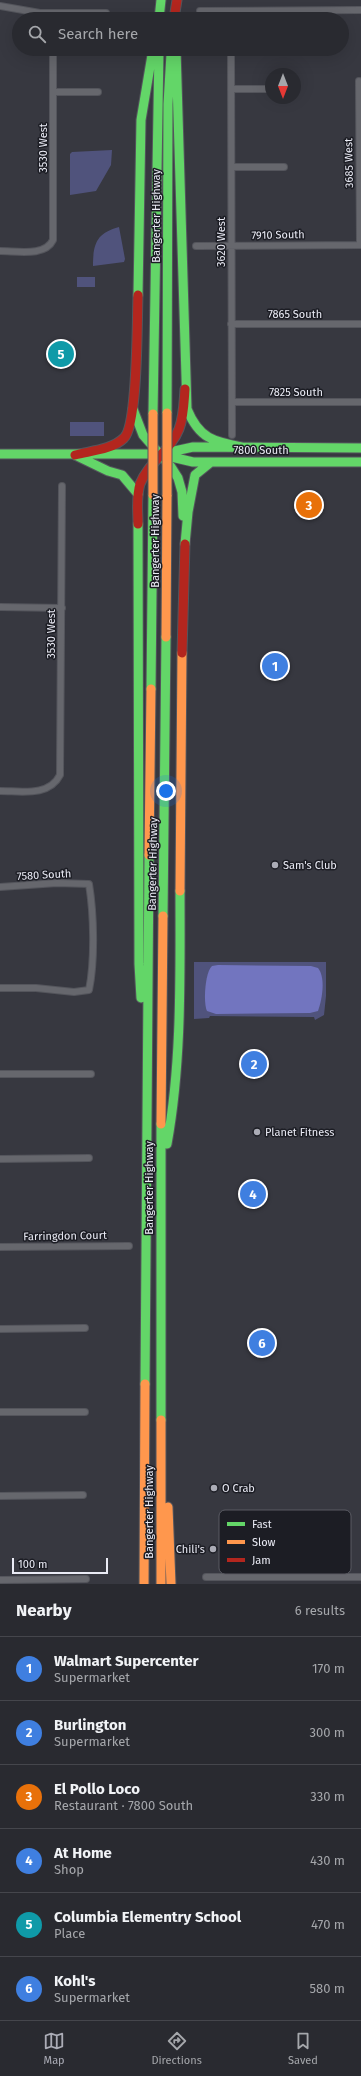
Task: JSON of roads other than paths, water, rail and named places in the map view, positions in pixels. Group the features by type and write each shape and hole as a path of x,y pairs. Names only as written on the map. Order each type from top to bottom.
{"main road":[{"path":"160,12 161,0"},
{"path":"176,12 177,0"},
{"path":"75,455 120,443 128,431 133,408 139,273 141,120 152,56"},
{"name":"Bangerter Highway","path":"144,1584 146,1064 153,414 159,56"},
{"name":"Bangerter Highway","path":"161,1584 168,104 171,56"},
{"path":"176,56 180,134 185,389 187,409 192,425 210,440 247,448"},
{"path":"146,1064 139,964 138,494 144,475 176,437 181,426 185,389"},
{"path":"133,408 143,435 171,467 181,485 183,498 185,554 182,647 178,1013 174,1098 171,1126 162,1168"},
{"name":"7800 South","path":"0,454 161,454 193,447 361,448"},
{"name":"7800 South","path":"161,454 194,462 361,462"},
{"path":"75,455 108,471 122,474 138,494"},
{"path":"185,554 195,475 198,470 211,462"},
{"path":"161,1376 167,1422 168,1514 171,1584"},
{"path":"138,1584 144,1540"}],"street":[{"path":"0,6 10,6 35,12"},
{"path":"309,12 361,10"},
{"path":"200,11 208,12"},
{"name":"3530 West","path":"0,251 40,251 50,245 54,234 53,56"},
{"name":"3620 West","path":"231,56 232,435"},
{"name":"3685 West","path":"359,81 361,245"},
{"path":"231,89 265,89"},
{"path":"53,92 98,92"},
{"path":"232,167 284,167"},
{"name":"7910 South","path":"196,246 361,245"},
{"name":"7865 South","path":"231,324 360,324"},
{"name":"7825 South","path":"232,402 361,402"},
{"name":"3530 West","path":"0,791 42,790 56,782 61,766 62,486"},
{"path":"0,607 62,608"},
{"name":"7580 South","path":"0,887 57,883 89,884 91,899 92,976 89,990 74,992 36,988 0,988"},
{"path":"0,1074 91,1074"},
{"path":"0,1159 89,1158"},
{"name":"Farringdon Court","path":"0,1247 129,1246"},
{"path":"0,1328 85,1328"},
{"path":"0,1412 85,1412"},
{"path":"0,1496 83,1496"},
{"path":"206,1577 361,1577"},
{"path":"0,1580 42,1582 86,1579"}],"water":[{"path":"212,966 311,966 318,968 323,983 318,1011 310,1013 216,1014 207,1011 205,1001 206,981"}],"place":[{"name":"Columbia Elementry School","path":"61,354"},
{"name":"El Pollo Loco","path":"309,505"},
{"name":"Walmart Supercenter","path":"275,666"},
{"name":"Sam's Club","path":"275,865"},
{"name":"Burlington","path":"254,1064"},
{"name":"Planet Fitness","path":"257,1132"},
{"name":"At Home","path":"253,1194"},
{"name":"Kohl's","path":"262,1343"},
{"name":"O Crab","path":"214,1488"},
{"name":"Chili's","path":"213,1549"}]}
